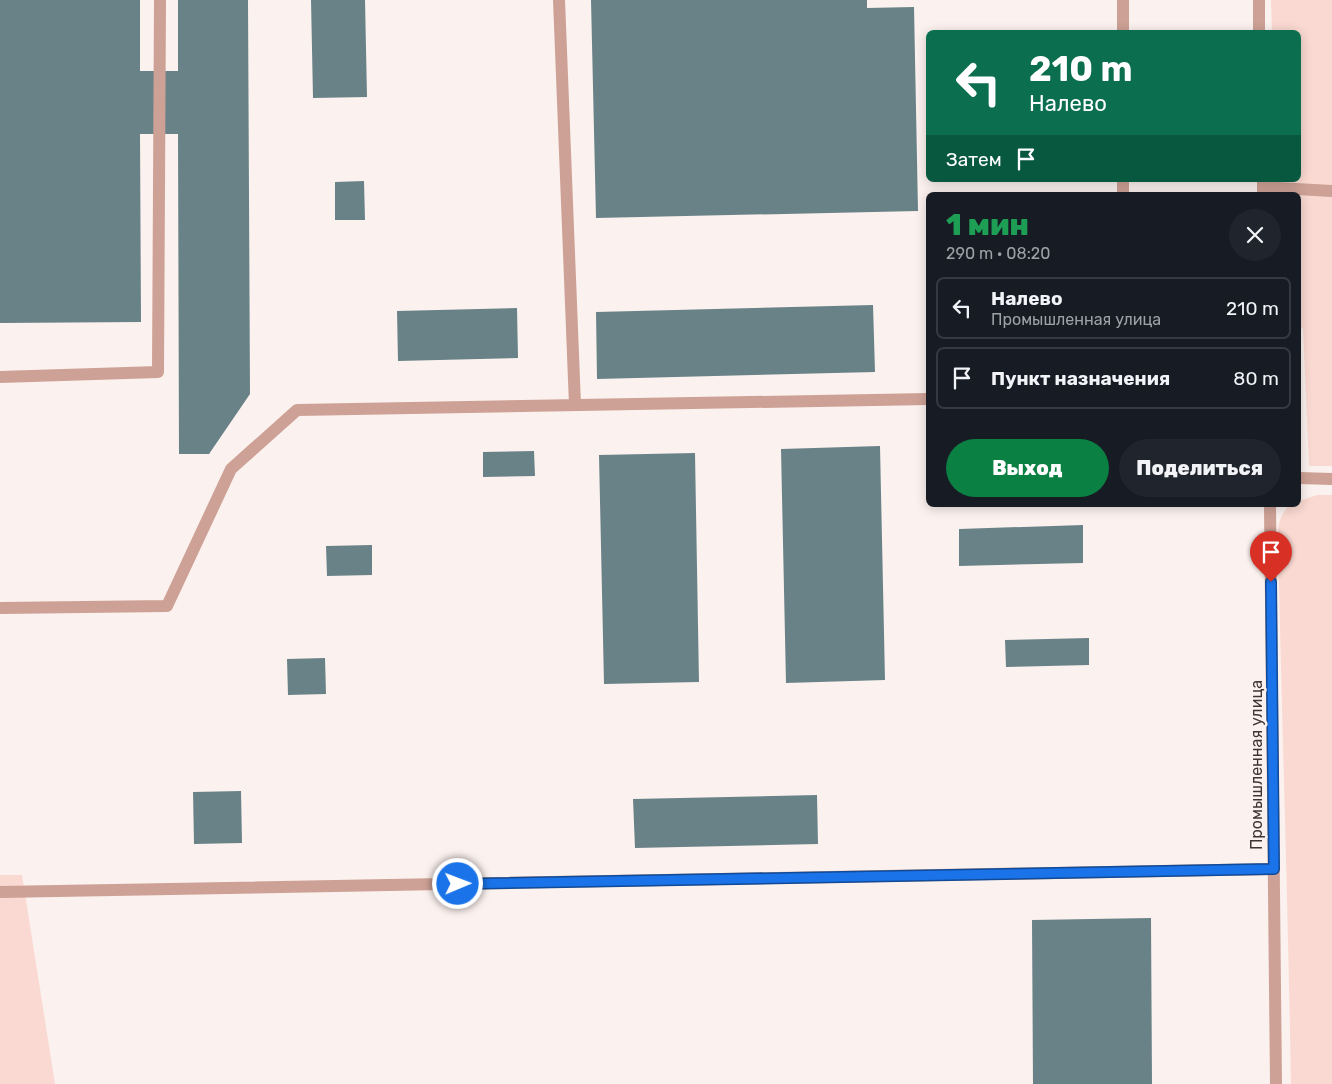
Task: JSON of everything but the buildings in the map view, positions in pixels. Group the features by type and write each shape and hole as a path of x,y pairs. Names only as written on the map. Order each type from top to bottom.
{"street":[{"path":"0,377 158,372 160,0"},
{"path":"559,0 575,405"},
{"path":"1123,0 1123,30"},
{"path":"1259,0 1260,30"},
{"path":"1263,187 1332,191"},
{"path":"0,608 167,606 231,469 297,410 926,399"},
{"path":"1301,478 1332,479"},
{"name":"Промышленная улица","path":"1270,507 1276,1084"},
{"path":"0,892 1274,869"}],"shaded area":[{"path":"1271,0 1332,0 1332,466 1309,466 1303,329 1301,326 1301,192 1274,192 1274,182 1301,182 1301,30 1272,30"},
{"path":"1317,495 1332,495 1332,1084 1291,1084 1278,531 1279,522 1288,507 1301,507 1301,500"},
{"path":"0,875 22,875 55,1084 0,1084"}],"route":[{"path":"458,884 1274,869 1271,582"}]}
